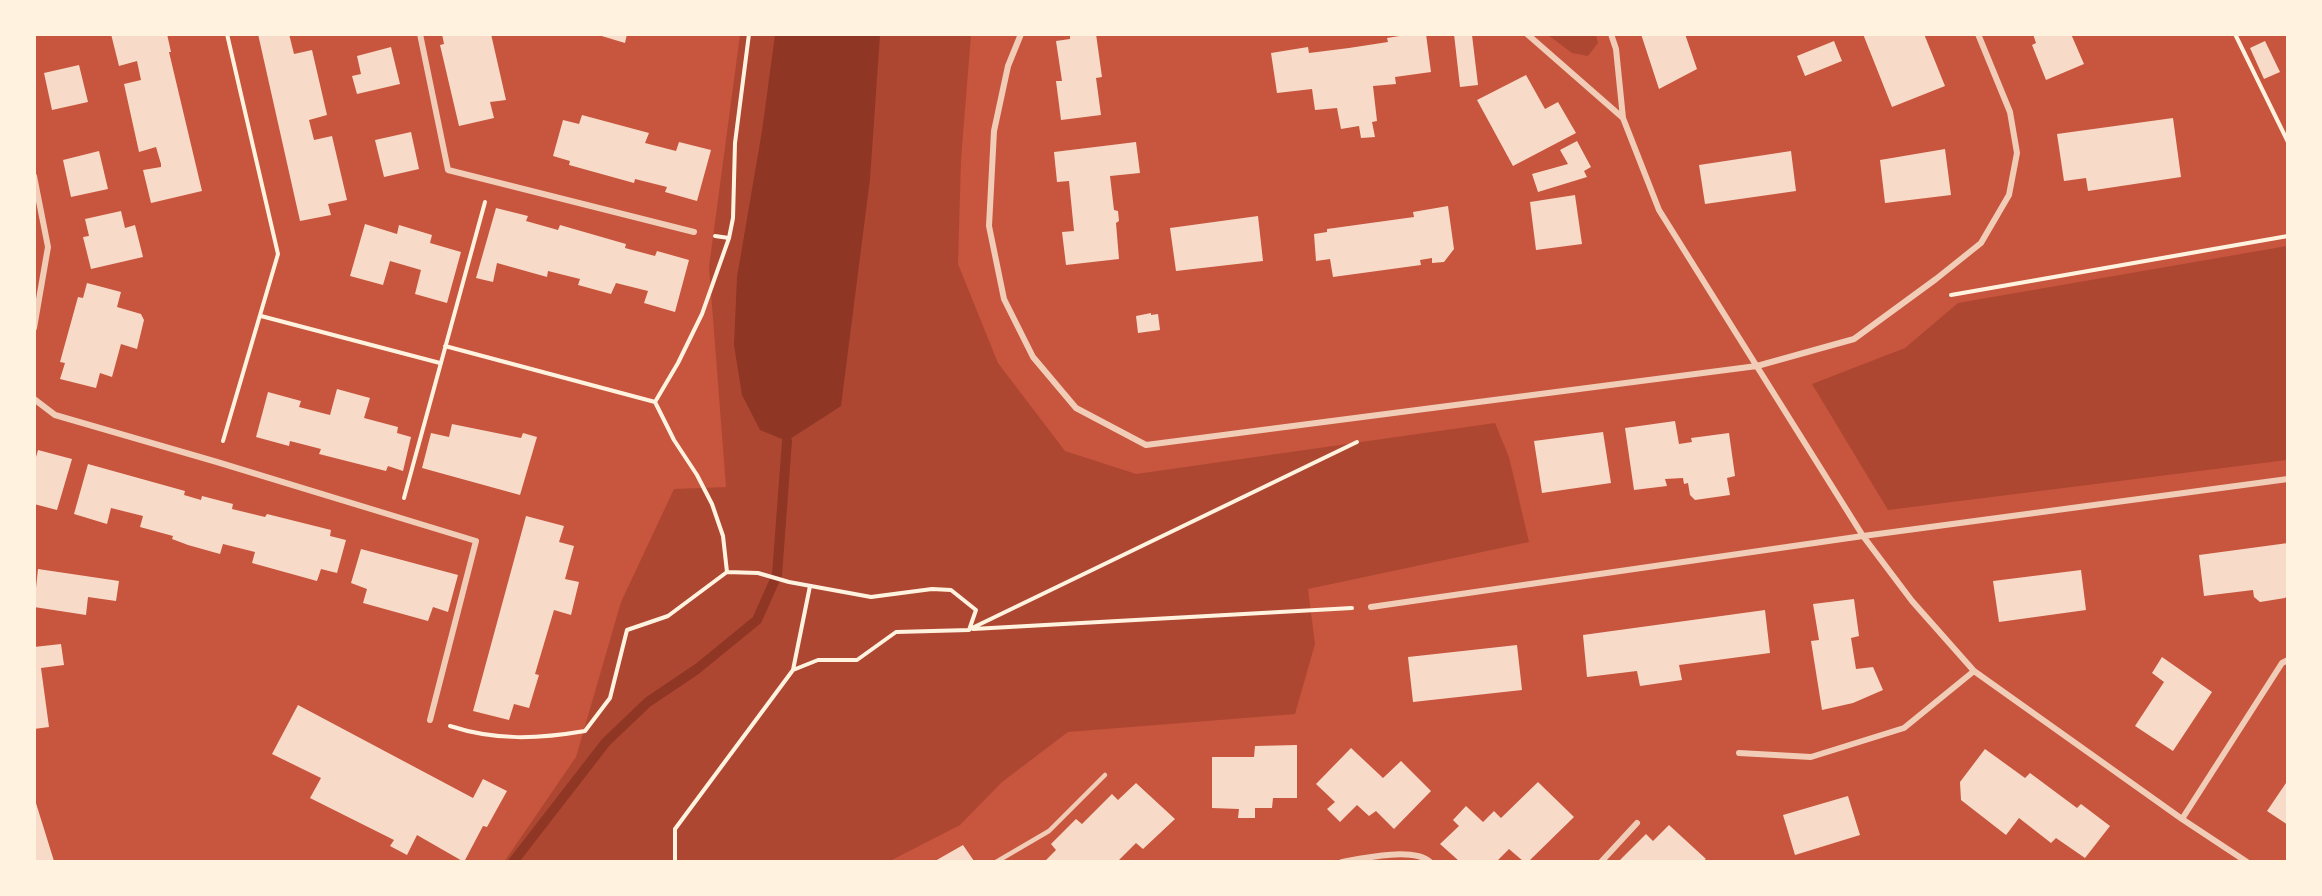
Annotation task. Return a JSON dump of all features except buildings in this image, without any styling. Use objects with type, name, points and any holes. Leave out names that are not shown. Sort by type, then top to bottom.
[{"type":"street","points":[[420,34],[448,170],[694,232]]},
{"type":"street","points":[[1021,34],[1008,66],[994,131],[989,226],[1004,299],[1033,357],[1076,408],[1146,445],[1757,366],[1854,339],[1981,243],[2008,195],[2017,153],[2010,112],[1978,34]]},
{"type":"street","points":[[1527,34],[1623,118]]},
{"type":"street","points":[[1611,34],[1616,49],[1623,118],[1659,210],[1863,536],[1912,601],[1974,671],[2182,819],[2247,861]]},
{"type":"street","points":[[34,176],[48,248],[34,328]]},
{"type":"street","points":[[34,399],[55,416],[217,462],[476,541],[430,720]]},
{"type":"street","points":[[1371,607],[1863,536],[2288,479]]},
{"type":"street","points":[[2182,819],[2282,663],[2288,660]]},
{"type":"street","points":[[1739,753],[1811,757],[1904,728],[1974,671]]},
{"type":"street","points":[[1601,861],[1637,823]]},
{"type":"street","points":[[1342,861],[1391,854],[1425,857],[1430,861]]},
{"type":"lane","points":[[996,861],[1049,831],[1105,775]]},
{"type":"path","points":[[217,462],[278,254],[227,34]]},
{"type":"path","points":[[655,402],[678,363],[702,314],[729,238],[734,218],[735,143],[749,34]]},
{"type":"path","points":[[2235,34],[2288,142]]},
{"type":"path","points":[[398,517],[491,181]]},
{"type":"path","points":[[1949,296],[2288,236]]},
{"type":"path","points":[[261,316],[440,363]]},
{"type":"path","points":[[445,346],[655,402],[674,440],[697,475],[712,504],[723,536],[727,572]]},
{"type":"path","points":[[969,630],[1360,440]]},
{"type":"path","points":[[430,720],[476,735],[516,738],[585,731],[610,698],[627,630],[668,616],[727,572],[758,573],[789,582],[872,597],[932,589],[951,590],[976,610],[969,630]]},
{"type":"path","points":[[675,861],[675,829],[793,670],[810,586]]},
{"type":"path","points":[[793,670],[818,660],[857,660],[896,632],[969,630],[1371,607]]},
{"type":"shaded area","points":[[740,35],[971,35],[961,160],[958,264],[998,363],[1065,451],[1136,474],[1495,423],[1509,457],[1529,542],[1308,589],[1315,644],[1295,714],[1068,732],[1002,782],[960,825],[890,861],[504,862],[576,757],[621,602],[674,489],[726,487],[709,267]]},
{"type":"shaded area","points":[[775,35],[880,35],[870,179],[841,406],[787,441],[760,430],[742,395],[734,345],[737,277],[762,131]]},
{"type":"shaded area","points":[[1548,35],[1596,35],[1598,43],[1588,56],[1572,53]]},
{"type":"shaded area","points":[[2287,246],[2287,460],[1888,510],[1812,384],[1905,348],[1958,303]]},
{"type":"waterway","points":[[513,862],[606,742],[648,702],[697,669],[757,620],[777,575],[787,441]]}]
